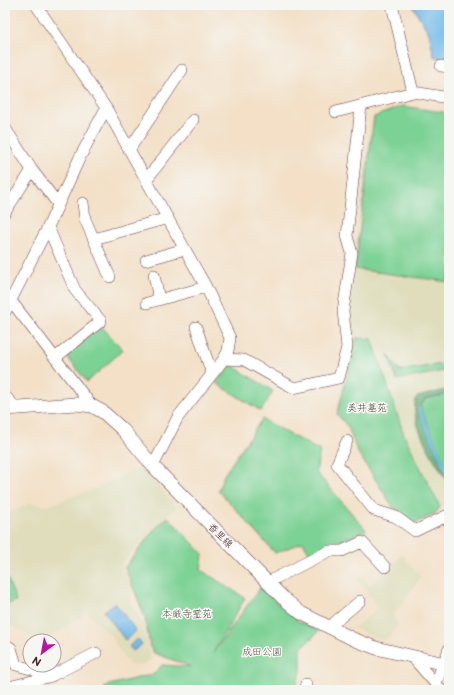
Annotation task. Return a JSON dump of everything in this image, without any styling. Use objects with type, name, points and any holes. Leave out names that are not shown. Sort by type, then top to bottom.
[{"type":"street","points":[[36,5],[106,108],[206,287],[230,338],[228,351],[224,359],[178,417],[153,466]]},
{"type":"street","points":[[392,5],[413,92]]},
{"type":"street","points":[[129,150],[182,70]]},
{"type":"street","points":[[336,112],[413,92],[449,98]]},
{"type":"street","points":[[224,359],[244,360],[294,388],[339,378],[347,348],[343,311],[352,253],[347,236],[361,106]]},
{"type":"street","points":[[5,312],[12,302],[80,157],[106,108]]},
{"type":"street","points":[[146,180],[193,120]]},
{"type":"street","points":[[5,128],[32,170],[58,204]]},
{"type":"street","points":[[5,212],[32,170]]},
{"type":"street","points":[[83,203],[85,219],[110,277]]},
{"type":"street","points":[[94,238],[168,218]]},
{"type":"street","points":[[48,227],[75,290],[101,321],[55,358]]},
{"type":"street","points":[[146,260],[185,249]]},
{"type":"street","points":[[154,275],[159,300]]},
{"type":"street","points":[[147,303],[206,287]]},
{"type":"street","points":[[12,302],[92,406]]},
{"type":"street","points":[[196,327],[212,374]]},
{"type":"street","points":[[5,396],[11,409]]},
{"type":"street","name":"香里線","points":[[11,409],[76,404],[92,406],[103,412],[123,430],[153,466],[268,582],[302,613],[353,640],[412,658],[446,665]]},
{"type":"street","points":[[342,445],[337,464],[363,488],[374,510],[396,517],[415,531],[446,516],[449,522]]},
{"type":"street","points":[[268,582],[329,551],[342,551],[362,542],[385,567]]},
{"type":"street","points":[[329,627],[360,601]]},
{"type":"street","points":[[5,644],[11,648],[16,665],[53,676]]},
{"type":"street","points":[[412,658],[439,686],[446,665],[449,649]]},
{"type":"street","points":[[5,688],[53,676],[96,653]]},
{"type":"shaded area","points":[[402,106],[449,113],[449,507],[440,507],[417,464],[404,435],[372,339],[357,338],[352,334],[350,315],[357,231],[371,122],[374,117]]},
{"type":"shaded area","points":[[141,467],[177,507],[140,542],[122,564],[132,588],[130,603],[143,624],[151,659],[143,665],[131,666],[121,654],[112,637],[87,613],[56,633],[25,633],[5,622],[5,514],[31,503],[47,506],[97,488]]},
{"type":"shaded area","points":[[402,555],[421,577],[393,616],[398,626],[384,641],[354,628],[378,607],[358,580],[362,576],[369,586]]},
{"type":"green space","points":[[402,106],[449,113],[449,282],[355,269],[374,117]]},
{"type":"green space","points":[[98,328],[104,329],[123,350],[87,382],[68,358],[67,354]]},
{"type":"green space","name":"美井墓苑","points":[[357,338],[372,339],[404,435],[440,507],[436,513],[413,524],[393,507],[357,451],[348,427],[337,414]]},
{"type":"green space","points":[[388,354],[399,371],[449,363],[449,370],[397,380]]},
{"type":"green space","points":[[231,365],[273,391],[261,411],[216,383]]},
{"type":"green space","points":[[449,389],[449,394],[425,399],[419,410],[449,483],[424,442],[416,417],[415,406],[417,397]]},
{"type":"green space","points":[[449,394],[449,475],[420,407],[425,399]]},
{"type":"green space","points":[[262,419],[320,451],[316,472],[366,530],[310,554],[303,542],[275,553],[218,490],[224,475]]},
{"type":"green space","points":[[168,517],[203,554],[201,570],[245,598],[213,653],[260,588],[298,621],[319,631],[301,648],[301,671],[295,690],[105,690],[105,686],[154,674],[162,665],[192,667],[154,653],[150,647],[145,617],[125,567],[155,529]]},
{"type":"green space","points":[[5,572],[16,601],[5,605]]},
{"type":"water","points":[[412,5],[449,5],[449,59],[434,57],[429,33]]},
{"type":"water","points":[[115,603],[136,631],[125,640],[104,611]]},
{"type":"water","points":[[138,639],[142,644],[133,651],[129,646]]},
{"type":"waterway","points":[[419,409],[449,477]]},
{"type":"park label","name":"本厳寺霊苑","points":[[187,613]]},
{"type":"park label","name":"成田公園","points":[[262,651]]}]
